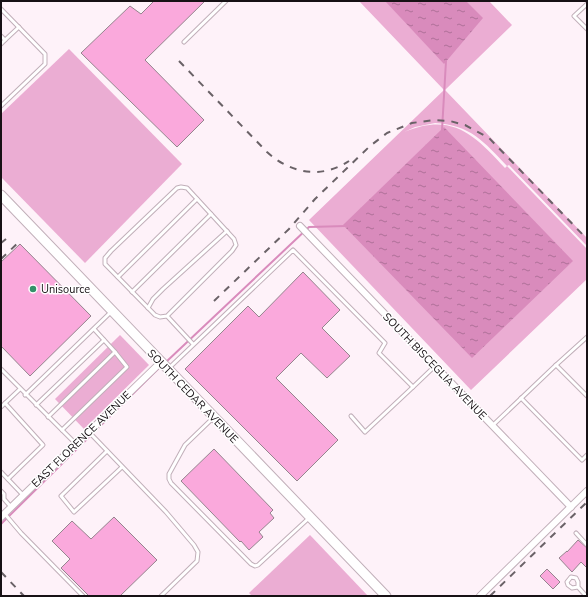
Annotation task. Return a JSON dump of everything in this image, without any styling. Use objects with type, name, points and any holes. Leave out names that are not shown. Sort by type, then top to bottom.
[{"type":"main road","name":"SOUTH CEDAR AVENUE","points":[[1,196],[386,596]]},
{"type":"street","name":"SOUTH BISCEGLIA AVENUE","points":[[300,226],[571,507]]},
{"type":"street","name":"EAST FLORENCE AVENUE","points":[[3,515],[161,362]]},
{"type":"street","points":[[480,596],[587,491]]},
{"type":"lane","points":[[184,42],[226,1]]},
{"type":"lane","points":[[587,4],[574,16],[587,30]]},
{"type":"lane","points":[[1,9],[45,54],[45,64],[1,106]]},
{"type":"lane","points":[[1,44],[19,27]]},
{"type":"lane","points":[[1,36],[5,40]]},
{"type":"lane","points":[[177,188],[187,188],[197,199],[234,239],[236,245],[232,251],[167,316],[160,317],[155,315],[105,264],[105,258],[177,188]]},
{"type":"lane","points":[[118,277],[197,199]]},
{"type":"lane","points":[[132,292],[211,214]]},
{"type":"lane","points":[[148,308],[153,299],[163,289],[227,231]]},
{"type":"lane","points":[[168,369],[293,250],[385,343],[379,353],[413,387]]},
{"type":"lane","points":[[25,395],[112,311]]},
{"type":"lane","points":[[167,316],[193,344]]},
{"type":"lane","points":[[62,430],[127,367],[94,329]]},
{"type":"lane","points":[[492,426],[556,364],[587,337]]},
{"type":"lane","points":[[36,405],[104,340]]},
{"type":"lane","points":[[48,417],[115,352]]},
{"type":"lane","points":[[556,364],[587,396]]},
{"type":"lane","points":[[351,416],[365,432],[435,366]]},
{"type":"lane","points":[[1,370],[76,444]]},
{"type":"lane","points":[[1,407],[20,389]]},
{"type":"lane","points":[[521,398],[582,460],[587,455]]},
{"type":"lane","points":[[5,403],[43,445],[8,480]]},
{"type":"lane","points":[[214,417],[184,445],[169,474],[171,483],[251,564],[255,566],[258,565],[310,517]]},
{"type":"lane","points":[[89,432],[171,518],[194,545],[198,552],[197,561],[161,596]]},
{"type":"lane","points":[[107,451],[61,496],[74,512],[122,467]]},
{"type":"lane","points":[[1,472],[23,495]]},
{"type":"lane","points":[[1,491],[4,494],[2,498],[11,507]]},
{"type":"lane","points":[[3,515],[83,596]]},
{"type":"lane","points":[[576,533],[587,545]]},
{"type":"lane","points":[[578,587],[586,596]]},
{"type":"shaded area","points":[[359,1],[489,1],[512,25],[445,90],[587,238],[587,246],[509,165],[507,166],[587,249],[587,279],[471,390],[309,220],[444,90]],"holes":[[[435,123],[458,127],[468,131],[484,142],[507,166],[505,168],[483,145],[472,136],[461,130],[436,124],[421,126],[404,132],[415,127]]]},
{"type":"shaded area","points":[[69,49],[182,164],[85,263],[1,177],[1,114]]},
{"type":"shaded area","points":[[120,335],[149,365],[84,429],[55,399]]},
{"type":"shaded area","points":[[310,535],[368,596],[252,596],[249,593]]},
{"type":"water","points":[[385,1],[466,1],[483,18],[444,64]]},
{"type":"water","points":[[444,127],[573,261],[472,358],[343,225]]},
{"type":"building","points":[[154,1],[205,1],[145,60],[204,120],[177,147],[81,53],[130,6],[141,14]]},
{"type":"building","name":"Unisource","points":[[20,244],[91,316],[30,376],[1,346],[1,262]]},
{"type":"building","points":[[303,272],[340,310],[322,328],[350,356],[327,378],[301,353],[276,378],[338,440],[297,481],[185,369],[248,306],[259,317]]},
{"type":"building","points":[[214,449],[273,510],[270,513],[274,518],[259,532],[263,537],[249,550],[181,481]]},
{"type":"building","points":[[114,517],[157,560],[120,596],[89,596],[61,568],[70,559],[52,541],[72,521],[91,539]]},
{"type":"building","points":[[578,540],[587,548],[587,568],[581,562],[572,572],[559,558]]},
{"type":"building","points":[[547,569],[560,582],[553,589],[540,576]]},
{"type":"waterway","points":[[442,130],[446,61]]},
{"type":"waterway","points":[[166,362],[309,227],[346,226]]},
{"type":"waterway","points":[[1,524],[161,366]]},
{"type":"railway","points":[[179,61],[267,152],[286,165],[307,172],[318,172],[339,167],[349,161]]},
{"type":"railway","points":[[214,301],[289,229],[315,199],[370,146],[387,133],[412,123],[434,120],[450,121],[465,125],[489,138],[587,239]]},
{"type":"railway","points":[[1,243],[6,239]]},
{"type":"railway","points":[[1,259],[21,240]]},
{"type":"railway","points":[[490,596],[587,502]]},
{"type":"railway","points":[[1,572],[24,596]]},
{"type":"place","name":"Unisource","points":[[33,289]]}]
